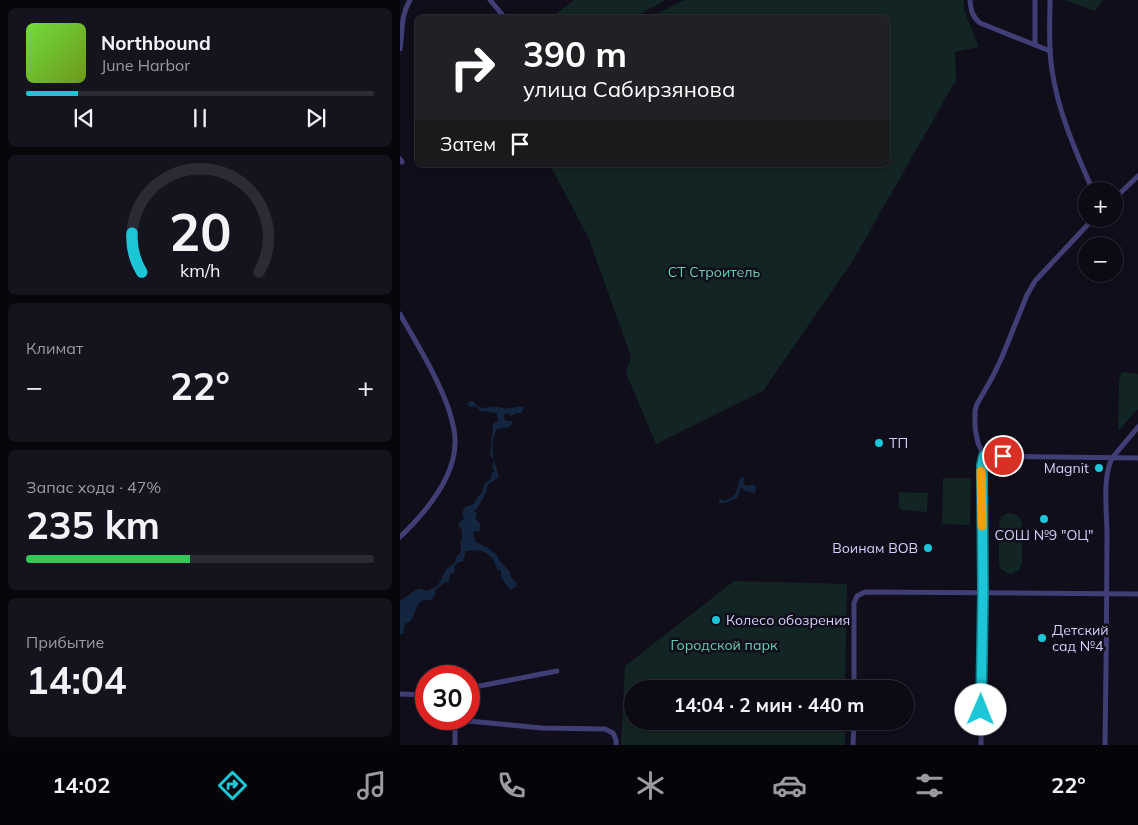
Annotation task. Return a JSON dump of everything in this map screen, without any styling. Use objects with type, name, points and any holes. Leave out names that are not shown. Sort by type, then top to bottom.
[{"type":"street","points":[[400,49],[401,18],[405,6],[410,0]]},
{"type":"street","points":[[490,0],[502,15]]},
{"type":"street","points":[[970,0],[971,12],[980,23],[1050,51]]},
{"type":"street","points":[[1035,0],[1035,45]]},
{"type":"street","points":[[1050,0],[1050,51],[1054,81],[1065,121],[1089,182]]},
{"type":"street","points":[[1123,190],[1138,176]]},
{"type":"street","points":[[981,745],[983,594],[981,477],[984,456],[978,443],[975,428],[975,411],[980,396],[1002,358],[1027,295],[1035,281],[1086,227]]},
{"type":"street","points":[[400,314],[440,385],[450,414],[455,443],[452,460],[445,480],[422,514],[400,537]]},
{"type":"street","points":[[1105,745],[1107,484],[1109,464],[1138,427]]},
{"type":"street","points":[[984,456],[1138,458]]},
{"type":"street","points":[[854,680],[854,603],[858,596],[865,592],[1138,594]]},
{"type":"street","points":[[480,686],[557,672]]},
{"type":"street","points":[[400,694],[415,695]]},
{"type":"street","points":[[480,721],[542,728],[604,729],[613,733],[616,745]]},
{"type":"street","points":[[455,730],[455,745]]},
{"type":"street","points":[[853,745],[854,730]]},
{"type":"green space","points":[[574,0],[665,0],[637,15],[555,15]]},
{"type":"green space","name":"СТ Строитель","points":[[685,0],[964,0],[964,10],[979,47],[955,52],[956,80],[852,262],[763,391],[656,444],[626,373],[631,357],[589,239],[551,167],[890,167],[890,15],[653,15]]},
{"type":"green space","points":[[1064,0],[1103,0],[1095,11]]},
{"type":"green space","points":[[1123,372],[1138,374],[1138,409],[1118,431],[1119,380]]},
{"type":"green space","points":[[943,478],[971,478],[970,525],[942,524]]},
{"type":"green space","points":[[899,492],[928,493],[927,512],[902,510],[899,507]]},
{"type":"green space","points":[[1007,513],[1017,515],[1022,522],[1022,563],[1019,570],[1011,574],[1001,569],[999,565],[999,524],[1001,517]]},
{"type":"green space","name":"Городской парк","points":[[734,581],[847,584],[845,680],[624,680],[625,666]]},
{"type":"green space","name":"Городской парк","points":[[624,686],[624,730],[845,730],[845,745],[621,745]]},
{"type":"water","points":[[473,401],[482,408],[507,409],[524,407],[521,413],[510,416],[506,413],[504,415],[505,420],[513,421],[512,424],[509,427],[497,429],[494,435],[492,447],[499,476],[487,487],[482,500],[474,511],[477,514],[475,519],[480,523],[480,531],[473,532],[476,542],[497,555],[517,583],[516,587],[510,590],[501,577],[501,571],[497,569],[489,555],[477,550],[466,551],[463,561],[454,566],[455,571],[450,575],[449,581],[435,591],[432,600],[423,600],[418,604],[411,621],[405,624],[403,634],[400,634],[400,600],[416,590],[422,589],[426,591],[435,587],[446,570],[455,562],[456,557],[461,551],[462,530],[459,527],[459,523],[464,519],[462,513],[465,507],[474,504],[482,493],[484,484],[490,480],[492,473],[495,471],[492,467],[494,460],[490,455],[493,424],[498,421],[497,413],[480,411],[476,406],[471,407],[468,403]]},
{"type":"water","points":[[744,477],[744,484],[749,486],[753,484],[756,487],[755,493],[747,492],[741,487],[737,498],[725,503],[719,503],[719,500],[724,501],[734,495],[740,478]]},
{"type":"slow traffic","points":[[981,471],[982,526]]},
{"type":"place","name":"ТП","points":[[879,443]]},
{"type":"place","name":"Magnit","points":[[1099,468]]},
{"type":"place","name":"СОШ №9 \"ОЦ\"","points":[[1044,519]]},
{"type":"place","name":"Воинам ВОВ","points":[[928,548]]},
{"type":"place","name":"Колесо обозрения","points":[[716,620]]},
{"type":"place","name":"Детский сад №4","points":[[1042,638]]},
{"type":"route","points":[[981,710],[983,594],[982,465],[984,456],[1003,456]]}]
